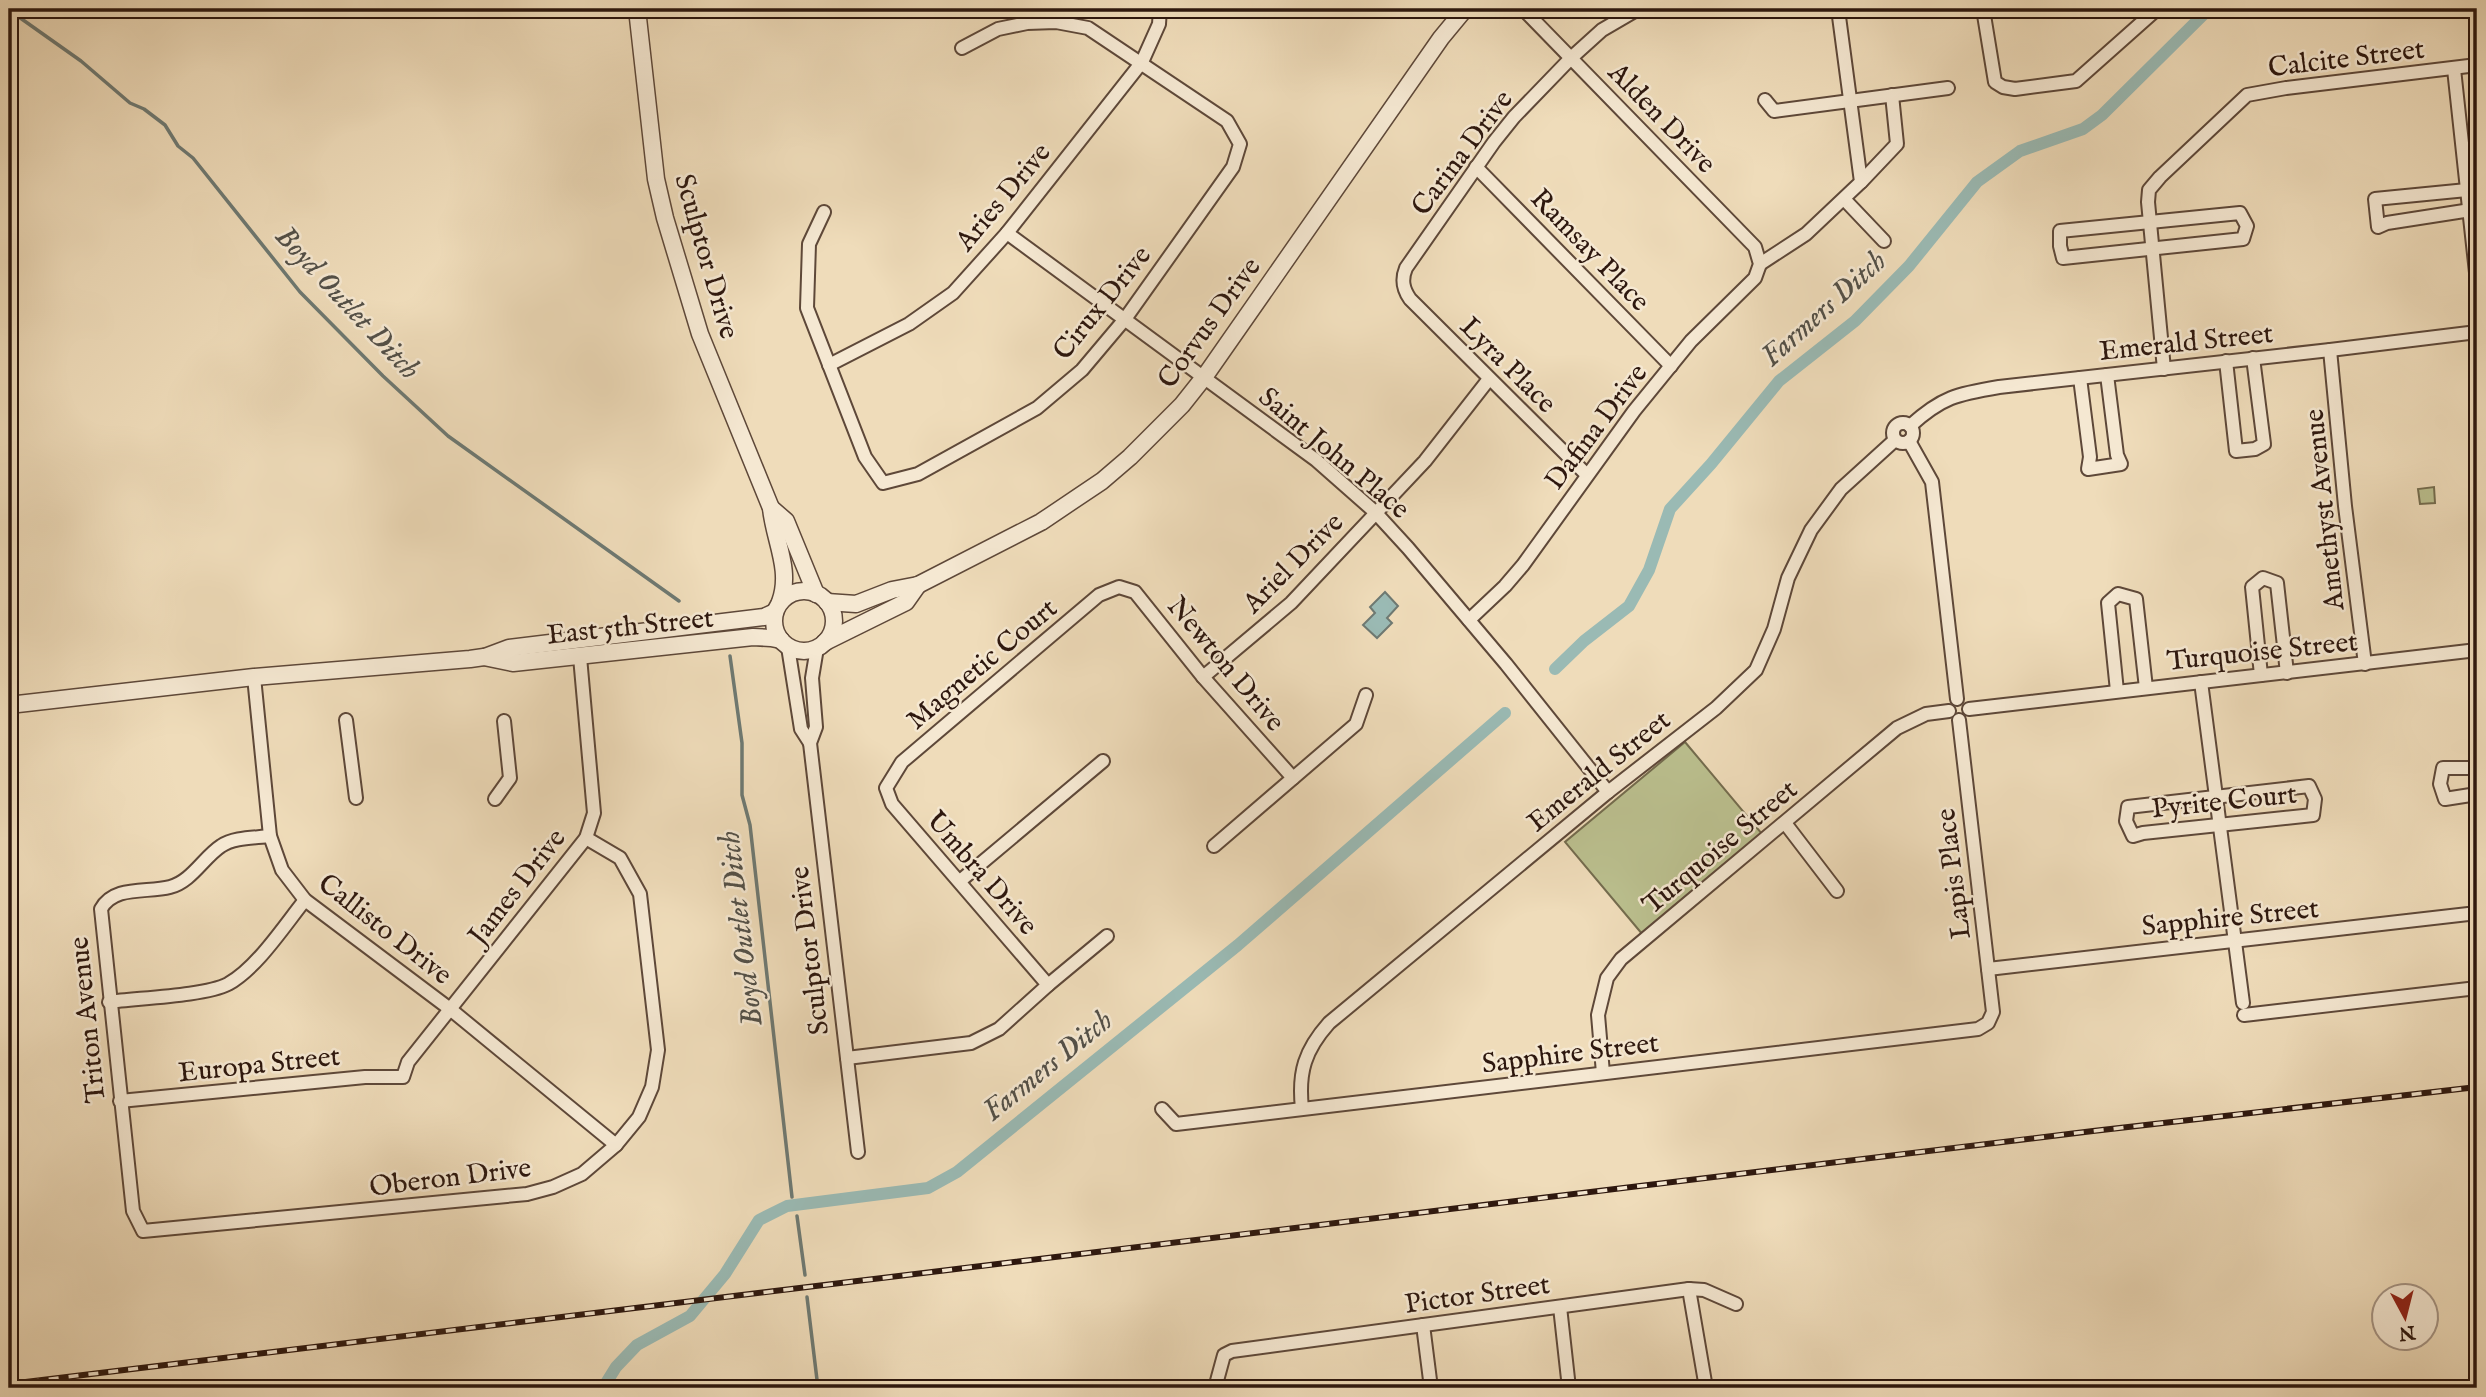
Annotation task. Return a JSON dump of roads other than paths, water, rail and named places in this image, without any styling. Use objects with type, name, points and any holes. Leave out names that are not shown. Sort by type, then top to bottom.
[{"type":"street","name":"Sculptor Drive","points":[[637,9],[656,179],[665,218],[701,334],[771,508],[773,529],[785,568],[784,591],[777,607]]},
{"type":"street","name":"Aries Drive","points":[[829,365],[909,324],[953,293],[1007,233],[1142,62],[1159,24],[1160,9]]},
{"type":"street","name":"Corvus Drive","points":[[821,598],[856,604],[892,590],[918,586],[1041,522],[1102,481],[1157,432],[1205,376],[1434,49],[1465,9]]},
{"type":"street","name":"Alden Drive","points":[[1522,9],[1755,247],[1760,264]]},
{"type":"street","name":"Carina Drive","points":[[1403,284],[1406,268],[1514,117],[1602,30],[1637,9]]},
{"type":"street","points":[[1838,9],[1861,182]]},
{"type":"street","points":[[1983,9],[1995,82],[2015,89],[2077,81],[2157,9]]},
{"type":"street","points":[[962,48],[998,29],[1027,23],[1056,22],[1088,28],[1142,62]]},
{"type":"street","name":"Cirux Drive","points":[[829,365],[865,457],[883,483],[918,474],[1037,408],[1082,370],[1125,319],[1233,167],[1240,144],[1227,121],[1142,62]]},
{"type":"street","name":"Calcite Street","points":[[2164,369],[2149,222],[2149,190],[2160,177],[2247,95],[2477,65]]},
{"type":"street","points":[[2454,69],[2472,190],[2477,282]]},
{"type":"street","points":[[1765,100],[1774,111],[1948,88]]},
{"type":"street","points":[[1760,264],[1806,234],[1861,182],[1896,144],[1892,95]]},
{"type":"street","name":"Ramsay Place","points":[[1476,167],[1671,366]]},
{"type":"street","points":[[2472,190],[2375,199],[2378,227],[2388,223],[2473,210]]},
{"type":"street","points":[[1844,199],[1884,241]]},
{"type":"street","points":[[824,212],[809,244],[807,308],[829,365]]},
{"type":"street","points":[[2240,213],[2247,226],[2242,239],[2152,248],[2063,258],[2060,231],[2240,213]]},
{"type":"street","name":"Saint John Place","points":[[1007,233],[1316,460],[1375,512],[1469,620],[1608,792]]},
{"type":"street","name":"Dafina Drive","points":[[1469,620],[1523,565],[1587,475],[1671,366],[1709,322],[1753,281],[1760,264]]},
{"type":"street","name":"Lyra Place","points":[[1403,284],[1410,299],[1587,475]]},
{"type":"street","name":"Emerald Street","points":[[1910,426],[1937,404],[1962,393],[2009,385],[2477,332]]},
{"type":"street","name":"Amethyst Avenue","points":[[2330,350],[2345,506],[2365,664]]},
{"type":"street","points":[[2226,361],[2236,450],[2255,449],[2264,444],[2253,358]]},
{"type":"street","points":[[2080,378],[2090,457],[2088,469],[2121,464],[2117,455],[2107,375]]},
{"type":"street","name":"Ariel Drive","points":[[1203,677],[1291,603],[1425,461],[1489,379]]},
{"type":"street","points":[[1903,423],[1910,426],[1913,435],[1909,441],[1901,443],[1895,440],[1892,431],[1896,425],[1903,423]]},
{"type":"street","name":"Emerald Street","points":[[1302,1108],[1299,1085],[1305,1059],[1315,1039],[1329,1023],[1608,792],[1716,708],[1756,670],[1774,629],[1788,578],[1811,530],[1841,489],[1895,440]]},
{"type":"street","points":[[1909,441],[1931,482],[1957,699]]},
{"type":"street","name":"Sculptor Drive","points":[[771,508],[786,521],[821,598]]},
{"type":"street","points":[[2262,675],[2252,587],[2263,578],[2277,583],[2287,673]]},
{"type":"street","name":"Corvus Drive","points":[[821,645],[906,602],[918,586]]},
{"type":"street","name":"Newton Drive","points":[[1119,587],[1135,592],[1203,677],[1293,778]]},
{"type":"street","name":"Magnetic Court","points":[[886,788],[902,762],[1098,595],[1119,587]]},
{"type":"street","points":[[796,592],[821,598],[833,618],[830,635],[821,645],[798,650],[785,644],[775,632],[777,607],[796,592]]},
{"type":"street","points":[[2117,691],[2108,603],[2118,594],[2136,599],[2146,688]]},
{"type":"street","name":"East 5th Street","points":[[9,705],[254,677],[484,657],[509,648],[764,617],[777,607]]},
{"type":"street","name":"East 5th Street","points":[[484,657],[513,663],[754,637],[771,638],[785,644]]},
{"type":"street","name":"Sculptor Drive","points":[[785,644],[801,729],[810,743],[858,1152]]},
{"type":"street","name":"Sculptor Drive","points":[[810,743],[816,727],[812,678],[821,645]]},
{"type":"street","name":"Turquoise Street","points":[[1969,709],[2477,650]]},
{"type":"street","name":"James Drive","points":[[403,1077],[408,1062],[586,838],[594,813],[580,657]]},
{"type":"street","name":"Callisto Drive","points":[[254,677],[270,836],[282,870],[305,900],[450,1009],[616,1145]]},
{"type":"street","points":[[2201,682],[2243,1009],[2477,989]]},
{"type":"street","points":[[1214,846],[1356,724],[1366,695]]},
{"type":"street","points":[[1957,699],[1964,701],[1969,709],[1966,717],[1954,715],[1951,702],[1957,699]]},
{"type":"street","name":"Turquoise Street","points":[[1603,1073],[1598,1015],[1607,978],[1621,959],[1897,728],[1926,714],[1954,715]]},
{"type":"street","name":"Lapis Place","points":[[1954,715],[1993,1012],[1988,1023]]},
{"type":"street","points":[[346,720],[356,798]]},
{"type":"street","points":[[495,799],[509,778],[504,721]]},
{"type":"street","points":[[960,881],[1103,761]]},
{"type":"street","points":[[2477,768],[2443,768],[2440,784],[2445,799],[2477,794]]},
{"type":"street","name":"Pyrite Court","points":[[2309,786],[2315,799],[2314,814],[2133,836],[2126,821],[2128,807],[2216,796],[2309,786]]},
{"type":"street","name":"Umbra Drive","points":[[886,788],[892,804],[1048,985]]},
{"type":"street","points":[[1785,823],[1837,891]]},
{"type":"street","name":"Triton Avenue","points":[[143,1231],[133,1211],[100,909],[109,897],[117,893],[173,887],[227,843],[270,836]]},
{"type":"street","name":"Oberon Drive","points":[[143,1231],[527,1194],[553,1187],[582,1174],[616,1145],[639,1117],[652,1087],[658,1050],[640,894],[620,858],[586,838]]},
{"type":"street","points":[[109,1002],[207,990],[229,983],[262,953],[305,900]]},
{"type":"street","name":"Sapphire Street","points":[[1988,969],[2477,913]]},
{"type":"street","points":[[847,1058],[971,1044],[999,1030],[1107,936]]},
{"type":"street","name":"Sapphire Street","points":[[1162,1109],[1176,1124],[1978,1029],[1988,1023]]},
{"type":"street","name":"Europa Street","points":[[120,1101],[365,1077],[403,1077]]},
{"type":"street","points":[[1689,1289],[1706,1388]]},
{"type":"street","name":"Pictor Street","points":[[1215,1388],[1224,1355],[1231,1351],[1689,1289],[1704,1290],[1736,1304]]},
{"type":"street","points":[[1560,1307],[1569,1388]]},
{"type":"street","points":[[1423,1325],[1431,1388]]},
{"type":"water","points":[[1385,592],[1398,606],[1387,618],[1392,623],[1377,638],[1363,625],[1375,613],[1370,607]]},
{"type":"waterway","name":"Farmers Ditch","points":[[1555,669],[1584,641],[1629,606],[1649,570],[1670,509],[1779,381],[1855,321],[1909,266],[1977,182],[2020,151],[2083,129],[2102,115],[2209,9]]},
{"type":"waterway","name":"Boyd Outlet Ditch","points":[[9,10],[81,61],[130,103],[144,109],[165,125],[178,146],[193,158],[300,292],[383,376],[448,436],[679,601]]},
{"type":"waterway","name":"Boyd Outlet Ditch","points":[[730,656],[742,743],[742,795],[750,825],[792,1197]]},
{"type":"waterway","name":"Farmers Ditch","points":[[603,1388],[616,1367],[637,1345],[690,1316],[725,1274],[759,1220],[787,1206],[928,1188],[957,1172],[1238,945],[1505,713]]},
{"type":"waterway","name":"Boyd Outlet Ditch","points":[[797,1216],[805,1275]]},
{"type":"waterway","name":"Boyd Outlet Ditch","points":[[807,1297],[818,1388]]},
{"type":"railway","points":[[9,1384],[2093,1131],[2477,1087]]}]
